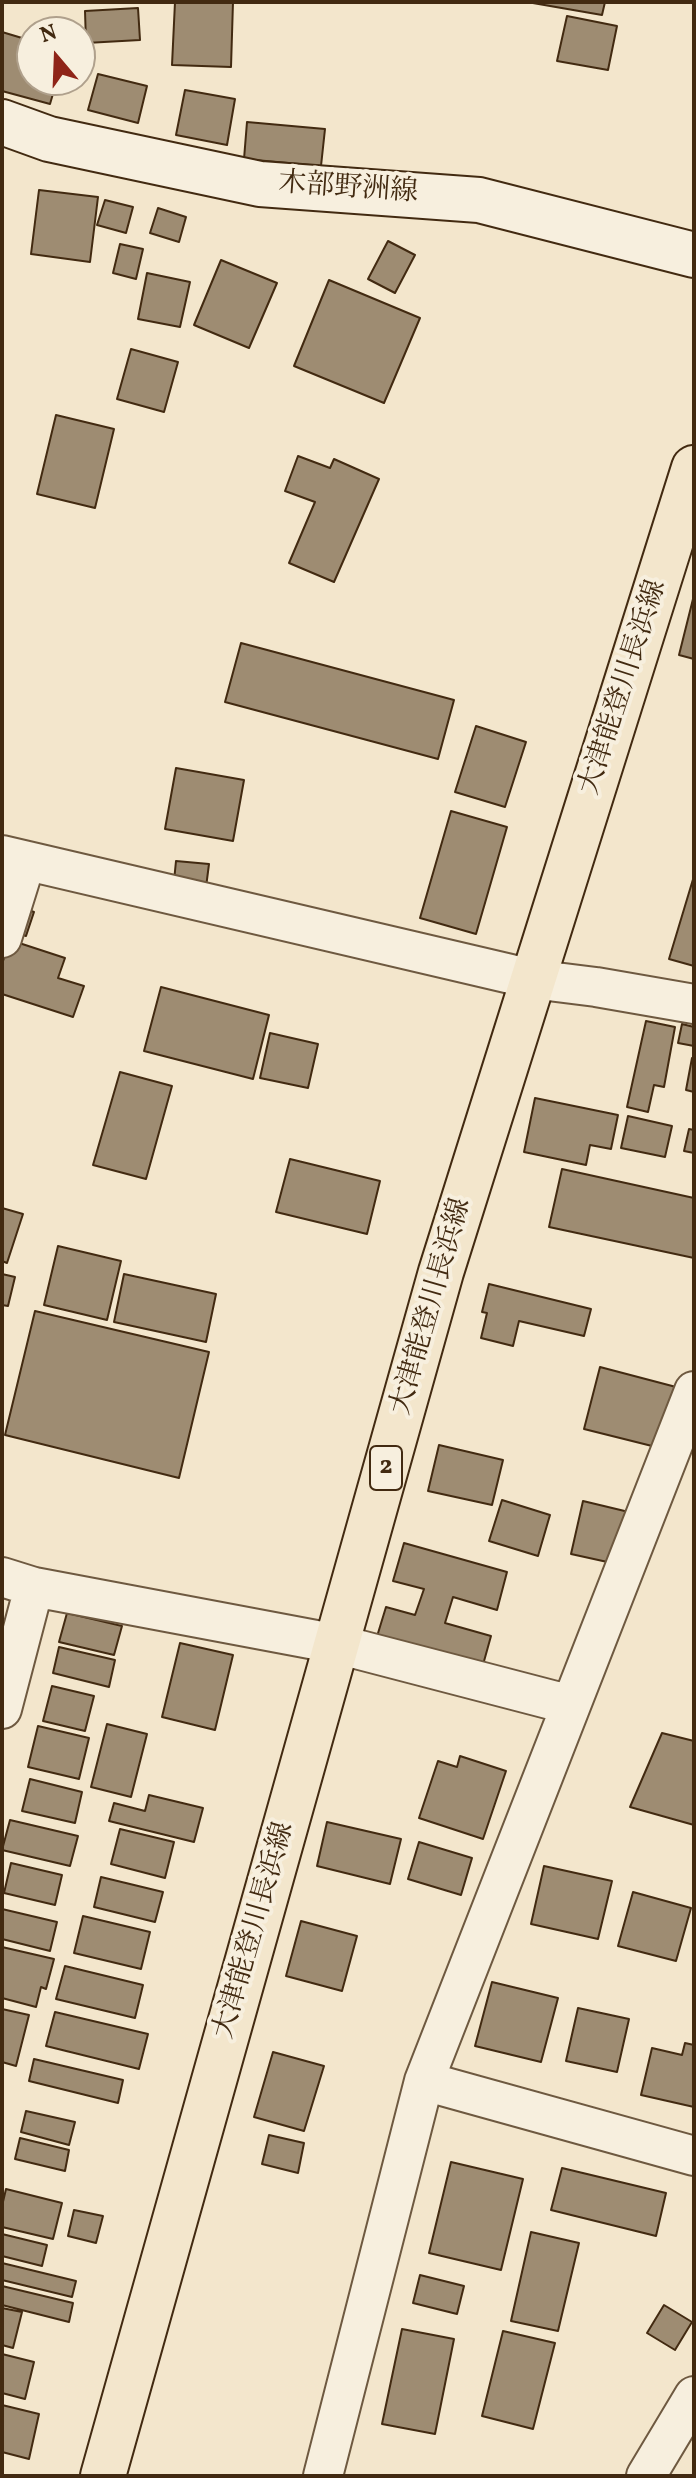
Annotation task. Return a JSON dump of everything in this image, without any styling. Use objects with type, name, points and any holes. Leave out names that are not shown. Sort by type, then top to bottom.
[{"type":"main road","name":"木部野洲線","points":[[2,122],[49,139],[260,184],[479,200],[694,255]]},
{"type":"main road","name":"大津能登川長浜線","points":[[103,2476],[441,1272],[694,468]]},
{"type":"street","points":[[2,938],[14,858],[532,979],[694,1004]]},
{"type":"street","points":[[323,2476],[424,2081],[694,1391]]},
{"type":"street","points":[[2,1709],[18,1582],[337,1644],[571,1705]]},
{"type":"street","points":[[424,2081],[694,2156]]},
{"type":"street","points":[[646,2476],[694,2396]]},
{"type":"building","points":[[175,2],[233,2],[231,67],[172,65]]},
{"type":"building","points":[[527,2],[605,2],[602,15]]},
{"type":"building","points":[[138,8],[140,40],[96,42],[96,16],[85,16],[85,11]]},
{"type":"building","points":[[567,16],[617,26],[608,70],[557,61]]},
{"type":"building","points":[[2,32],[16,36],[16,95],[2,91]]},
{"type":"building","points":[[98,74],[147,86],[138,123],[88,110],[92,96],[96,96]]},
{"type":"building","points":[[185,90],[235,99],[227,145],[176,135]]},
{"type":"building","points":[[20,96],[52,96],[50,104]]},
{"type":"building","points":[[247,122],[325,129],[321,166],[244,159]]},
{"type":"building","points":[[39,190],[98,197],[90,262],[31,254]]},
{"type":"building","points":[[105,200],[133,207],[126,233],[97,225]]},
{"type":"building","points":[[158,208],[186,217],[179,242],[150,233]]},
{"type":"building","points":[[388,241],[415,255],[395,293],[368,279]]},
{"type":"building","points":[[120,244],[143,249],[136,279],[113,273]]},
{"type":"building","points":[[221,260],[277,283],[249,348],[194,325]]},
{"type":"building","points":[[147,273],[190,282],[180,327],[138,319]]},
{"type":"building","points":[[329,280],[420,318],[384,403],[294,366]]},
{"type":"building","points":[[131,349],[178,362],[164,412],[117,399]]},
{"type":"building","points":[[56,415],[114,429],[95,508],[37,494]]},
{"type":"building","points":[[298,456],[330,468],[334,459],[379,479],[334,582],[289,563],[315,502],[285,491]]},
{"type":"building","points":[[694,595],[694,659],[679,655]]},
{"type":"building","points":[[241,643],[454,700],[438,759],[225,702]]},
{"type":"building","points":[[476,726],[526,742],[505,807],[455,792]]},
{"type":"building","points":[[176,768],[244,780],[233,841],[165,829]]},
{"type":"building","points":[[451,811],[507,827],[476,934],[420,918]]},
{"type":"building","points":[[176,861],[209,864],[205,895],[173,891]]},
{"type":"building","points":[[694,876],[694,966],[669,959]]},
{"type":"building","points":[[20,907],[34,912],[26,936],[11,931]]},
{"type":"building","points":[[10,940],[65,958],[58,978],[84,986],[73,1017],[2,994],[2,964]]},
{"type":"building","points":[[161,987],[269,1015],[253,1079],[144,1051]]},
{"type":"building","points":[[646,1021],[675,1027],[664,1087],[654,1085],[648,1112],[627,1107]]},
{"type":"building","points":[[682,1024],[694,1027],[694,1046],[678,1043]]},
{"type":"building","points":[[270,1033],[318,1044],[308,1088],[260,1078]]},
{"type":"building","points":[[694,1059],[694,1092],[686,1090]]},
{"type":"building","points":[[120,1072],[172,1086],[146,1179],[93,1165]]},
{"type":"building","points":[[535,1098],[618,1115],[611,1149],[590,1145],[586,1165],[524,1152]]},
{"type":"building","points":[[628,1116],[672,1126],[665,1157],[621,1148]]},
{"type":"building","points":[[689,1129],[694,1130],[694,1153],[684,1151]]},
{"type":"building","points":[[290,1159],[380,1181],[367,1234],[276,1212]]},
{"type":"building","points":[[562,1169],[694,1198],[694,1258],[549,1227]]},
{"type":"building","points":[[2,1208],[23,1214],[7,1263],[2,1261]]},
{"type":"building","points":[[58,1246],[121,1261],[107,1320],[44,1305]]},
{"type":"building","points":[[2,1274],[15,1277],[8,1306],[2,1305]]},
{"type":"building","points":[[124,1274],[216,1294],[206,1342],[114,1322]]},
{"type":"building","points":[[489,1284],[591,1309],[584,1336],[519,1321],[513,1346],[481,1338],[487,1313],[482,1312]]},
{"type":"building","points":[[35,1311],[209,1352],[179,1478],[5,1435]]},
{"type":"building","points":[[600,1367],[676,1387],[660,1448],[584,1429]]},
{"type":"building","points":[[439,1445],[503,1460],[492,1505],[428,1491]]},
{"type":"building","points":[[502,1500],[550,1515],[538,1556],[489,1541]]},
{"type":"building","points":[[583,1501],[633,1513],[621,1565],[571,1554]]},
{"type":"building","points":[[404,1543],[507,1572],[497,1610],[453,1597],[445,1623],[491,1636],[481,1672],[375,1643],[386,1607],[415,1615],[424,1589],[393,1581]]},
{"type":"building","points":[[67,1613],[122,1626],[114,1655],[59,1642]]},
{"type":"building","points":[[180,1643],[233,1655],[215,1730],[162,1717]]},
{"type":"building","points":[[59,1647],[115,1660],[109,1687],[53,1673]]},
{"type":"building","points":[[52,1686],[94,1696],[85,1731],[43,1721]]},
{"type":"building","points":[[107,1724],[147,1734],[131,1797],[91,1787]]},
{"type":"building","points":[[38,1726],[89,1738],[79,1779],[28,1767]]},
{"type":"building","points":[[662,1733],[694,1741],[694,1825],[630,1807]]},
{"type":"building","points":[[460,1756],[506,1771],[483,1839],[419,1818],[438,1761],[457,1767]]},
{"type":"building","points":[[30,1779],[82,1792],[75,1823],[22,1811]]},
{"type":"building","points":[[149,1795],[203,1808],[194,1842],[109,1821],[114,1803],[145,1811]]},
{"type":"building","points":[[10,1820],[78,1836],[70,1866],[2,1850]]},
{"type":"building","points":[[327,1822],[401,1839],[390,1884],[317,1866]]},
{"type":"building","points":[[120,1829],[174,1842],[165,1878],[111,1864]]},
{"type":"building","points":[[419,1842],[472,1858],[461,1895],[408,1879]]},
{"type":"building","points":[[11,1863],[62,1875],[55,1905],[4,1893]]},
{"type":"building","points":[[544,1866],[612,1881],[598,1939],[531,1924]]},
{"type":"building","points":[[101,1877],[163,1892],[155,1922],[94,1907]]},
{"type":"building","points":[[633,1892],[691,1908],[676,1961],[618,1946]]},
{"type":"building","points":[[2,1909],[57,1922],[50,1951],[2,1939]]},
{"type":"building","points":[[83,1916],[150,1932],[141,1969],[74,1953]]},
{"type":"building","points":[[301,1921],[357,1936],[342,1991],[286,1976]]},
{"type":"building","points":[[2,1947],[54,1959],[46,1989],[41,1987],[36,2007],[2,1998]]},
{"type":"building","points":[[65,1966],[143,1985],[135,2018],[56,1999]]},
{"type":"building","points":[[492,1982],[558,1998],[541,2062],[475,2046]]},
{"type":"building","points":[[578,2008],[629,2019],[617,2072],[566,2061]]},
{"type":"building","points":[[2,2009],[29,2015],[16,2066],[2,2062]]},
{"type":"building","points":[[55,2012],[148,2034],[139,2069],[46,2046]]},
{"type":"building","points":[[685,2043],[694,2045],[694,2107],[641,2095],[652,2048],[682,2055]]},
{"type":"building","points":[[273,2052],[324,2066],[304,2131],[254,2117]]},
{"type":"building","points":[[34,2059],[123,2080],[118,2103],[29,2081]]},
{"type":"building","points":[[26,2111],[75,2122],[69,2145],[21,2132]]},
{"type":"building","points":[[269,2135],[304,2143],[298,2173],[262,2164]]},
{"type":"building","points":[[20,2138],[69,2150],[65,2171],[15,2159]]},
{"type":"building","points":[[451,2162],[523,2179],[501,2270],[429,2253]]},
{"type":"building","points":[[562,2168],[666,2193],[656,2236],[551,2210]]},
{"type":"building","points":[[6,2189],[62,2203],[53,2239],[2,2227]]},
{"type":"building","points":[[74,2210],[103,2216],[96,2243],[68,2236]]},
{"type":"building","points":[[531,2232],[579,2243],[558,2331],[511,2321]]},
{"type":"building","points":[[2,2234],[47,2245],[42,2266],[2,2256]]},
{"type":"building","points":[[2,2263],[76,2281],[72,2297],[2,2280]]},
{"type":"building","points":[[420,2275],[464,2286],[457,2314],[413,2303]]},
{"type":"building","points":[[2,2286],[73,2303],[69,2322],[2,2305]]},
{"type":"building","points":[[664,2305],[692,2322],[675,2350],[647,2333]]},
{"type":"building","points":[[2,2308],[22,2312],[13,2348],[2,2345]]},
{"type":"building","points":[[402,2329],[454,2339],[435,2434],[382,2424]]},
{"type":"building","points":[[503,2331],[555,2343],[533,2429],[482,2416]]},
{"type":"building","points":[[2,2354],[34,2362],[25,2399],[2,2393]]},
{"type":"building","points":[[2,2405],[39,2414],[29,2459],[2,2452]]}]
